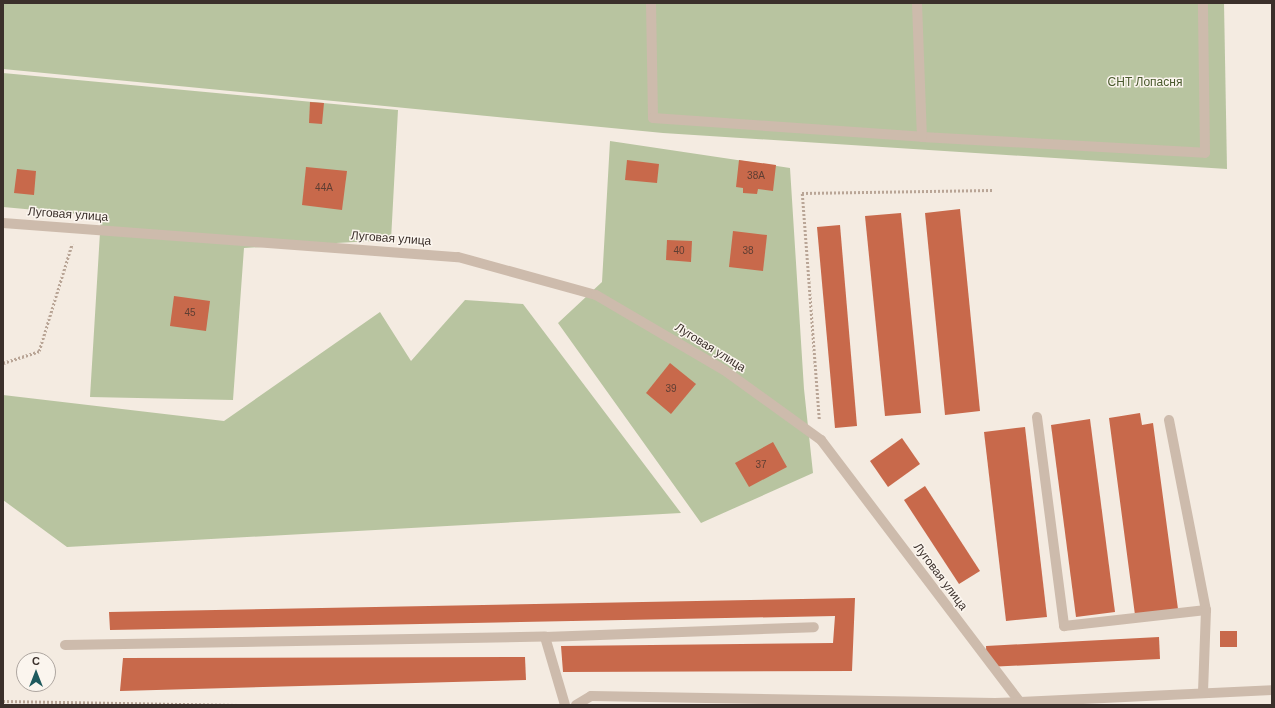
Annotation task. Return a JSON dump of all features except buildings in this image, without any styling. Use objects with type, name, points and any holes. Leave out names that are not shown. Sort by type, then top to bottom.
[{"type":"street","points":[[651,3],[653,118],[922,137],[1205,153],[1203,3]]},
{"type":"street","points":[[917,3],[922,137]]},
{"type":"street","name":"Луговая улица","points":[[3,223],[458,257],[596,295],[724,370],[821,440],[1020,702]]},
{"type":"street","points":[[1037,417],[1064,626],[1206,610]]},
{"type":"street","points":[[1169,420],[1206,610],[1203,693]]},
{"type":"street","points":[[65,645],[545,638],[814,627]]},
{"type":"street","points":[[545,638],[565,705]]},
{"type":"street","points":[[576,705],[591,696],[995,704],[1020,702],[1155,700],[1203,693],[1272,690]]},
{"type":"path","points":[[821,440],[802,193],[993,190]]},
{"type":"path","points":[[3,363],[39,351],[76,228]]},
{"type":"path","points":[[3,701],[239,705]]},
{"type":"green space","name":"СНТ Лопасня","points":[[3,3],[1224,3],[1227,169],[663,133],[3,69]]},
{"type":"green space","points":[[3,73],[398,110],[391,240],[244,248],[233,400],[90,397],[101,216],[3,207]]},
{"type":"green space","points":[[610,141],[790,168],[804,389],[813,473],[701,523],[558,323],[602,282]]},
{"type":"green space","points":[[465,300],[523,304],[681,513],[67,547],[3,500],[3,395],[224,421],[380,312],[411,361]]}]
